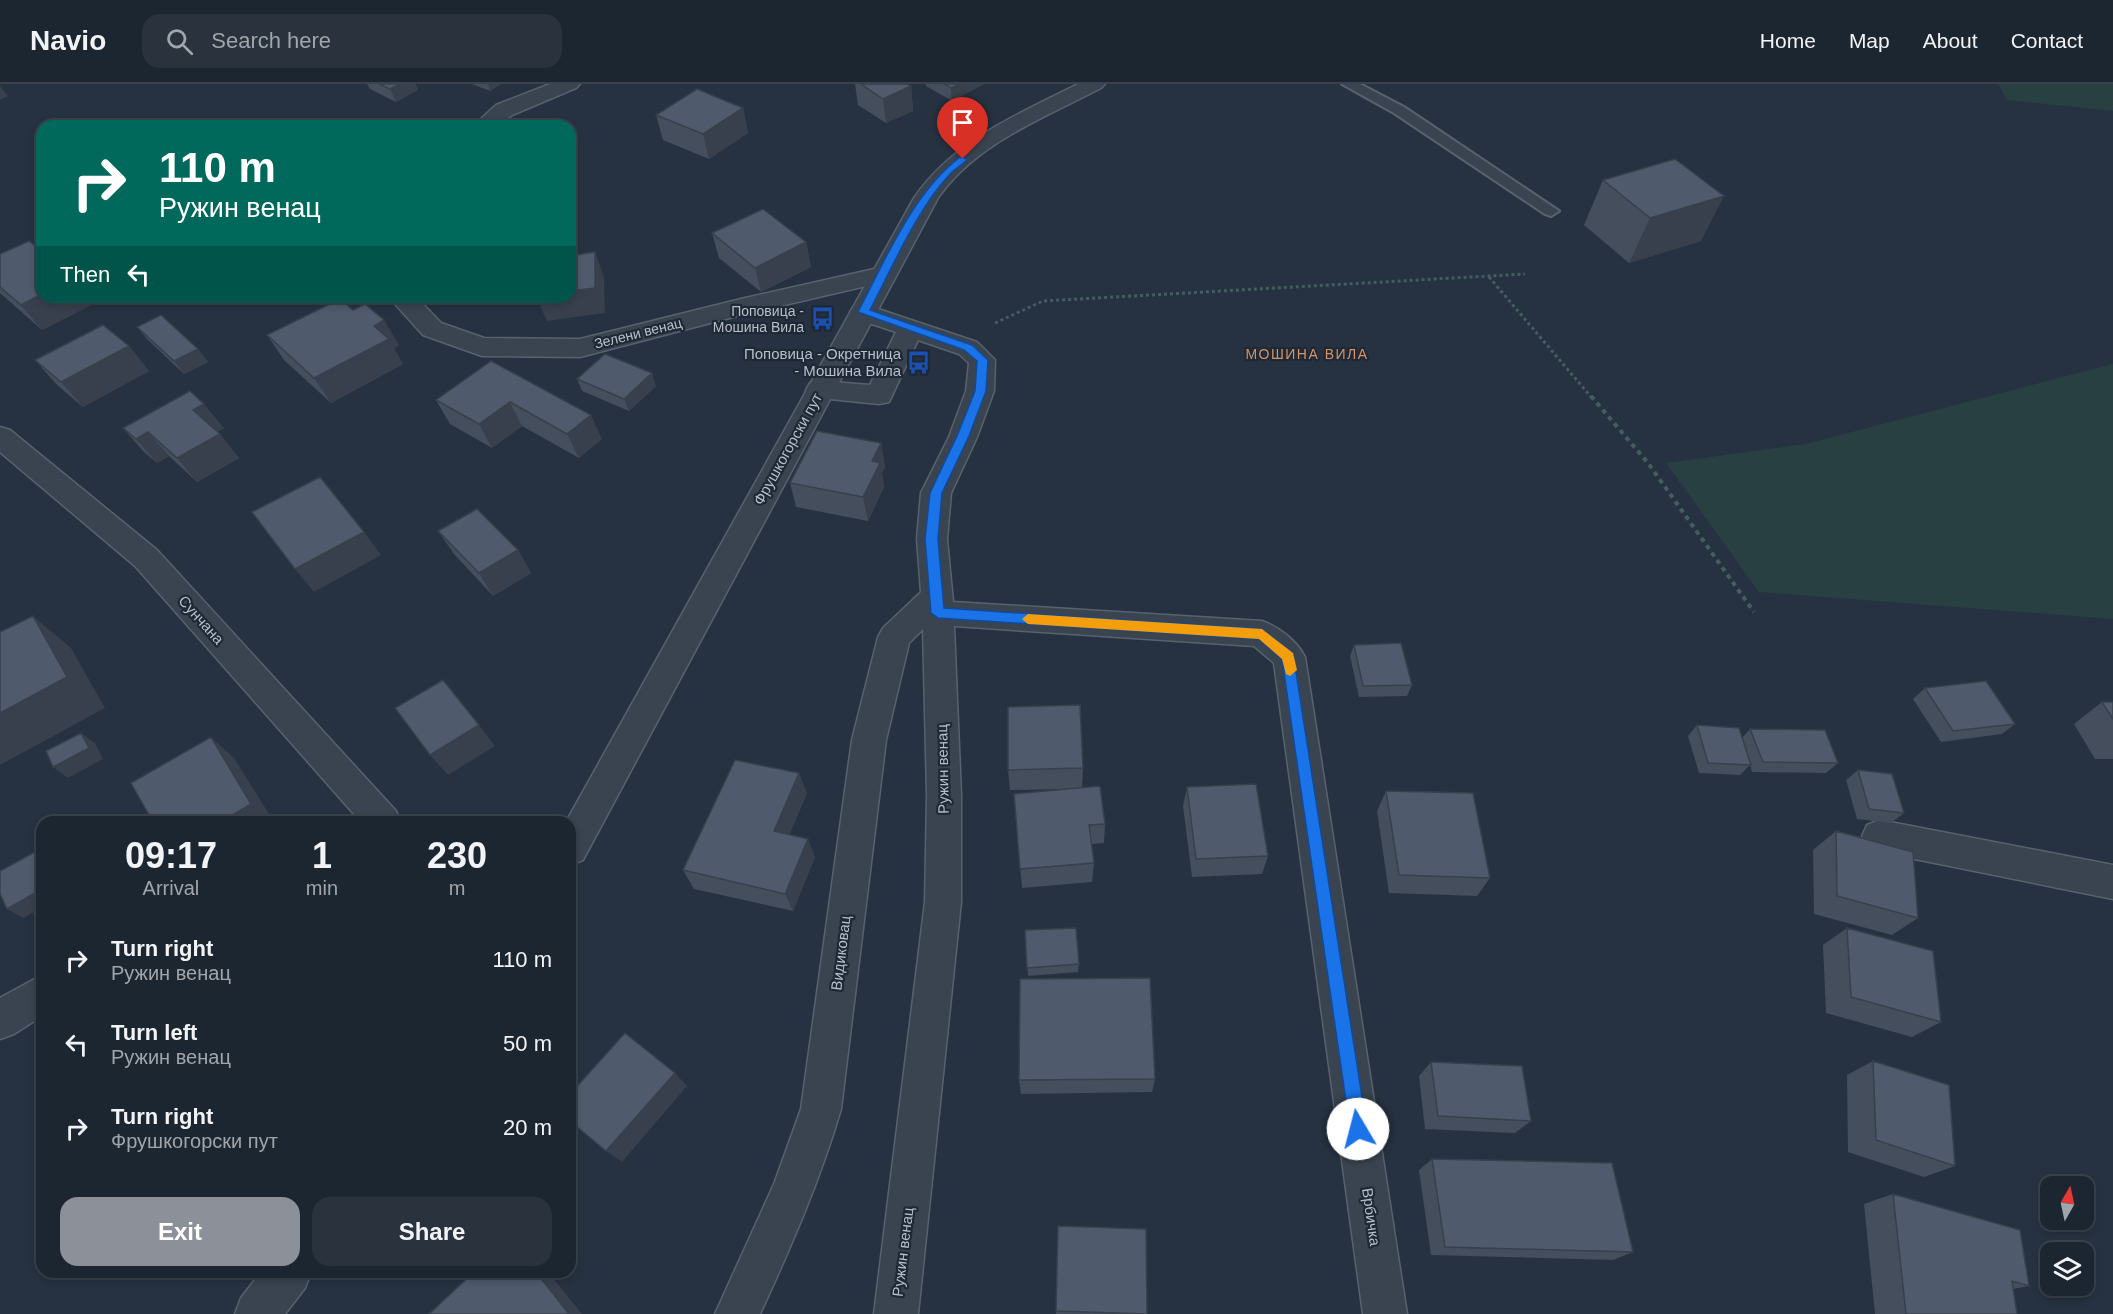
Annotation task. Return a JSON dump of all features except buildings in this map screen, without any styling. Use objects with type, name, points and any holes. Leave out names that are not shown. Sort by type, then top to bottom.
[{"type":"street","points":[[492,120],[504,110],[569,84]]},
{"type":"street","name":"Фрушкогорски пут","points":[[576,838],[883,275],[929,195],[947,171],[998,133],[1094,84]]},
{"type":"street","name":"Зелени венац","points":[[408,303],[432,329],[482,347],[580,348],[741,306],[883,275]]},
{"type":"street","name":"Ружин венац","points":[[863,312],[968,348],[982,360],[980,391],[963,436],[936,493],[932,539],[937,604],[944,795],[943,902],[896,1314]]},
{"type":"street","points":[[820,390],[879,395],[911,328]]},
{"type":"street","name":"Сунчана","points":[[0,437],[146,558],[375,816]]},
{"type":"street","name":"Видиковац","points":[[737,1314],[787,1208],[806,1161],[821,1109],[869,740],[894,637],[937,604]]},
{"type":"street","name":"Врбичка","points":[[937,604],[1262,634],[1288,657],[1385,1314]]},
{"type":"street","points":[[1880,836],[2113,882]]},
{"type":"street","points":[[0,1020],[36,998]]},
{"type":"street","points":[[257,1314],[284,1278]]},
{"type":"lane","points":[[1349,84],[1399,110],[1551,211]]},
{"type":"path","points":[[951,342],[1043,301],[1526,274]]},
{"type":"path","points":[[1488,276],[1648,463],[1754,612]]},
{"type":"green space","points":[[1998,84],[2113,84],[2113,111],[2007,100]]},
{"type":"green space","points":[[2113,364],[2113,619],[1759,592],[1666,463],[1806,444]]},
{"type":"slow traffic","points":[[1028,619],[1262,634],[1288,657],[1290,670]]},
{"type":"place","name":"Поповица - Мошина Вила","points":[[822,319]]},
{"type":"place","name":"Поповица - Окретница - Мошина Вила","points":[[919,363]]},
{"type":"district","name":"МОШИНА ВИЛА","points":[[1307,354]]},
{"type":"route","points":[[963,159],[947,171],[929,195],[897,248],[863,312],[968,348],[982,360],[980,391],[963,436],[936,493],[932,539],[938,613],[1262,634],[1288,657],[1358,1129]]}]
